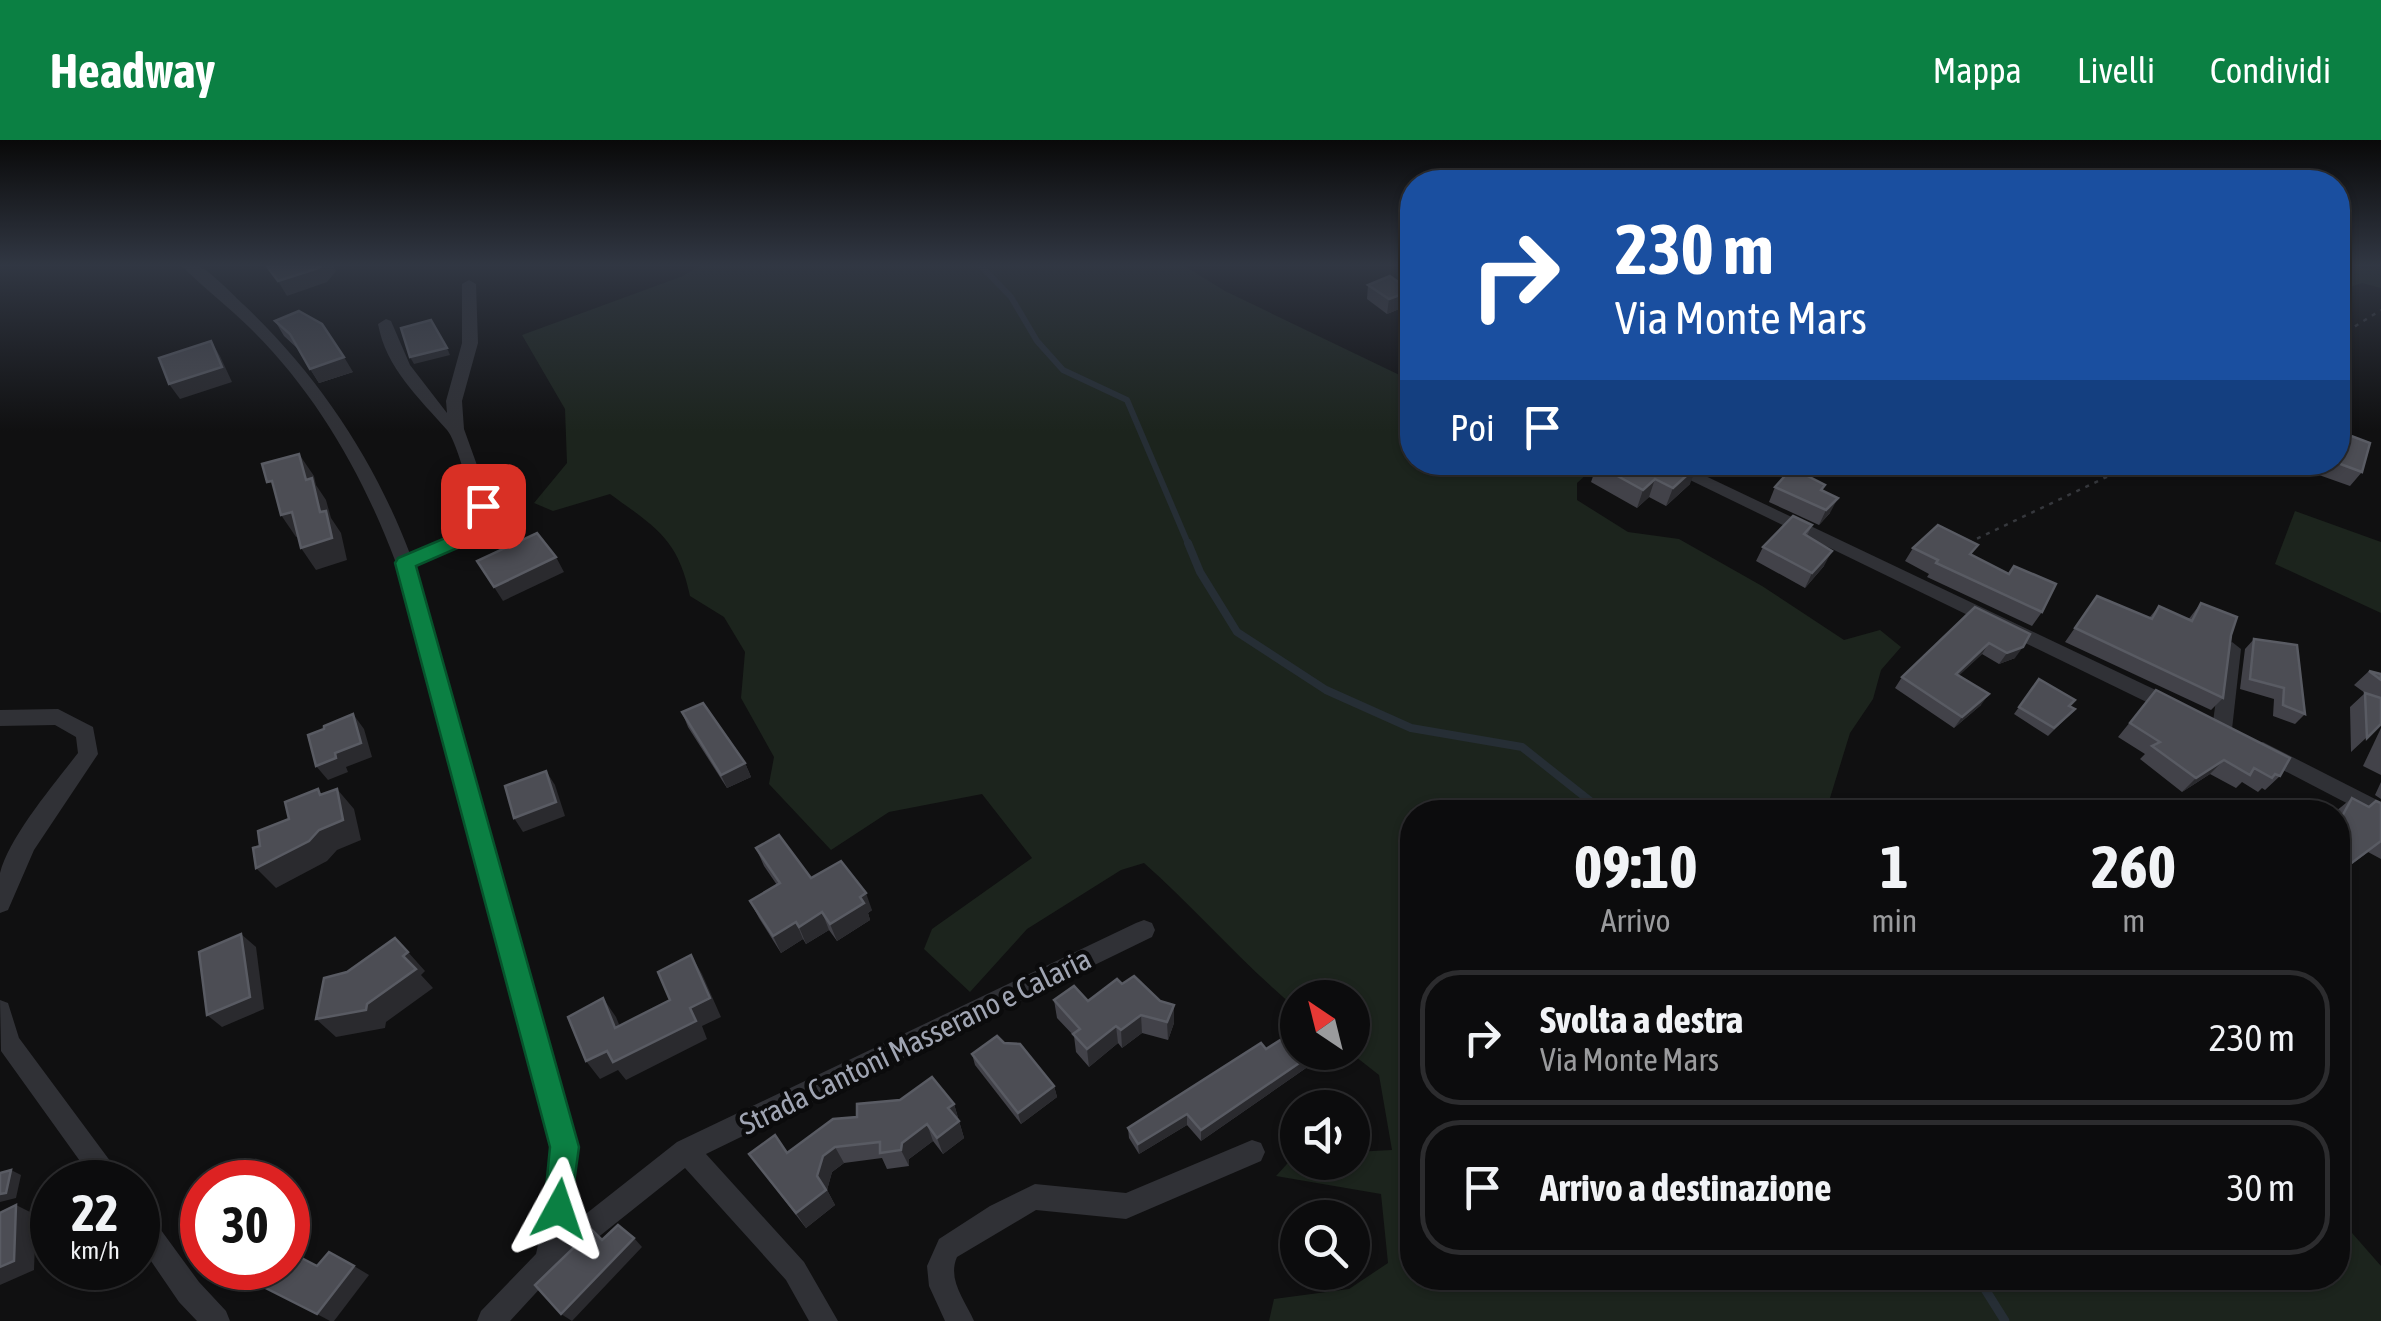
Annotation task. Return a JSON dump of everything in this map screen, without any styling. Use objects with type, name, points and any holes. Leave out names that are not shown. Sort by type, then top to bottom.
[{"type":"street","points":[[250,320],[324,404],[372,478],[405,563],[564,1147],[559,1209],[548,1261]]},
{"type":"street","points":[[405,563],[469,536],[484,523],[483,506],[456,429],[454,401],[470,343],[470,320]]},
{"type":"street","points":[[386,324],[386,332],[410,376],[444,422],[456,429]]},
{"type":"street","points":[[1688,475],[2204,721],[2381,812]]},
{"type":"street","points":[[2204,721],[2232,649]]},
{"type":"street","points":[[0,718],[58,716],[86,732],[88,754],[8,875],[0,903]]},
{"type":"street","name":"Strada Cantoni Masserano e Calaria","points":[[491,1321],[548,1261],[686,1152],[1144,930]]},
{"type":"street","points":[[0,1011],[10,1044],[94,1160]]},
{"type":"street","points":[[686,1152],[795,1271],[824,1321]]},
{"type":"street","points":[[960,1321],[942,1286],[940,1266],[948,1248],[999,1215],[1035,1196],[1126,1206],[1252,1152]]},
{"type":"street","points":[[160,1251],[216,1321]]},
{"type":"path","points":[[1967,544],[2111,475]]},
{"type":"shaded area","points":[[563,320],[1285,320],[1400,375],[1400,475],[1586,475],[1577,483],[1577,500],[1628,532],[1679,539],[1762,586],[1844,640],[1880,630],[1901,647],[1881,670],[1873,699],[1850,733],[1832,800],[1400,800],[1400,1290],[2350,1290],[2350,1231],[2381,1266],[2381,1321],[1269,1321],[1274,1299],[1370,1290],[1370,1275],[1388,1263],[1381,1194],[1299,1180],[1370,1180],[1370,1151],[1392,1150],[1379,1075],[1370,1068],[1370,980],[1280,980],[1280,994],[1144,863],[1121,870],[1027,929],[970,992],[924,949],[932,929],[1032,858],[982,794],[889,812],[831,850],[769,784],[774,757],[741,698],[745,652],[724,617],[690,596],[679,560],[662,536],[610,494],[553,511],[534,503],[567,463],[565,409],[522,335]]},
{"type":"shaded area","points":[[2295,511],[2381,542],[2381,613],[2275,564]]},
{"type":"building","points":[[315,320],[322,324],[344,357],[310,369],[290,334],[275,321]]},
{"type":"building","points":[[431,320],[447,348],[410,357],[401,328]]},
{"type":"building","points":[[211,341],[222,367],[169,384],[159,358]]},
{"type":"building","points":[[2350,436],[2370,443],[2362,472],[2350,468]]},
{"type":"building","points":[[299,454],[306,480],[312,478],[320,512],[326,511],[332,538],[301,548],[292,512],[281,515],[272,481],[267,482],[262,464]]},
{"type":"building","points":[[1616,475],[1687,475],[1673,488],[1655,479],[1643,490]]},
{"type":"building","points":[[1786,475],[1806,475],[1825,485],[1821,490],[1838,498],[1826,510],[1775,487]]},
{"type":"building","points":[[1793,516],[1812,525],[1804,534],[1832,551],[1812,573],[1763,547]]},
{"type":"building","points":[[1938,525],[1978,545],[1970,554],[2009,574],[2014,566],[2056,584],[2042,612],[1936,563],[1938,560],[1913,548]]},
{"type":"building","points":[[537,533],[556,557],[494,587],[477,561]]},
{"type":"building","points":[[2097,596],[2152,619],[2159,606],[2192,621],[2201,603],[2237,617],[2223,698],[2075,628]]},
{"type":"building","points":[[1975,607],[2030,634],[2023,647],[2007,653],[1989,643],[1956,674],[1989,694],[1962,717],[1902,677]]},
{"type":"building","points":[[2254,639],[2297,645],[2305,714],[2283,705],[2284,688],[2250,679]]},
{"type":"building","points":[[2039,679],[2075,700],[2069,706],[2075,709],[2054,728],[2019,707]]},
{"type":"building","points":[[2156,690],[2290,758],[2280,776],[2275,774],[2272,778],[2254,768],[2250,775],[2224,760],[2196,778],[2152,746],[2160,742],[2130,723]]},
{"type":"building","points":[[2365,693],[2381,698],[2381,724],[2367,738]]},
{"type":"building","points":[[703,703],[745,763],[721,775],[682,712]]},
{"type":"building","points":[[353,714],[361,743],[316,766],[308,735]]},
{"type":"building","points":[[546,771],[556,802],[514,818],[505,786]]},
{"type":"building","points":[[318,789],[320,795],[337,789],[343,820],[256,868],[253,848],[260,846],[258,831],[289,819],[285,802]]},
{"type":"building","points":[[2352,798],[2369,807],[2376,801],[2381,803],[2381,841],[2350,864]]},
{"type":"building","points":[[779,835],[811,878],[841,861],[866,893],[860,897],[864,903],[830,924],[822,912],[799,927],[796,922],[773,936],[750,901],[780,883],[756,848]]},
{"type":"building","points":[[241,934],[250,997],[207,1015],[199,952]]},
{"type":"building","points":[[395,938],[408,952],[403,956],[416,969],[367,1004],[366,1010],[316,1019],[324,978],[347,972]]},
{"type":"building","points":[[691,955],[710,998],[690,1008],[696,1021],[613,1062],[607,1051],[586,1061],[568,1017],[603,998],[615,1028],[670,1000],[658,972]]},
{"type":"building","points":[[1134,976],[1160,1001],[1174,1005],[1167,1022],[1141,1015],[1121,1030],[1116,1026],[1087,1049],[1073,1034],[1080,1029],[1054,1000],[1074,986],[1088,1001],[1117,979],[1122,984]]},
{"type":"building","points":[[997,1036],[1004,1043],[1020,1044],[1054,1086],[1018,1113],[972,1054]]},
{"type":"building","points":[[1280,1040],[1280,1070],[1289,1070],[1201,1130],[1187,1114],[1138,1144],[1128,1128],[1261,1043],[1266,1049]]},
{"type":"building","points":[[932,1077],[954,1104],[948,1108],[959,1121],[937,1138],[927,1124],[902,1143],[901,1150],[880,1153],[880,1142],[835,1147],[823,1156],[817,1176],[826,1190],[796,1213],[749,1154],[775,1135],[787,1153],[833,1119],[857,1117],[857,1104],[900,1100]]},
{"type":"building","points":[[11,1170],[6,1193],[0,1194],[0,1173]]},
{"type":"building","points":[[16,1205],[14,1261],[0,1267],[0,1213]]},
{"type":"building","points":[[618,1225],[634,1238],[561,1314],[535,1285],[592,1230],[602,1240]]},
{"type":"building","points":[[329,1252],[354,1266],[317,1314],[270,1290],[310,1290],[310,1262],[317,1266]]},
{"type":"waterway","points":[[1025,320],[1063,370],[1127,400],[1189,546]]},
{"type":"waterway","points":[[1188,543],[1200,572],[1237,632],[1326,690],[1411,728],[1522,747],[1589,800]]},
{"type":"waterway","points":[[1986,1290],[2005,1321]]},
{"type":"route","points":[[483,506],[484,523],[469,536],[405,563],[564,1147],[559,1209]]}]
